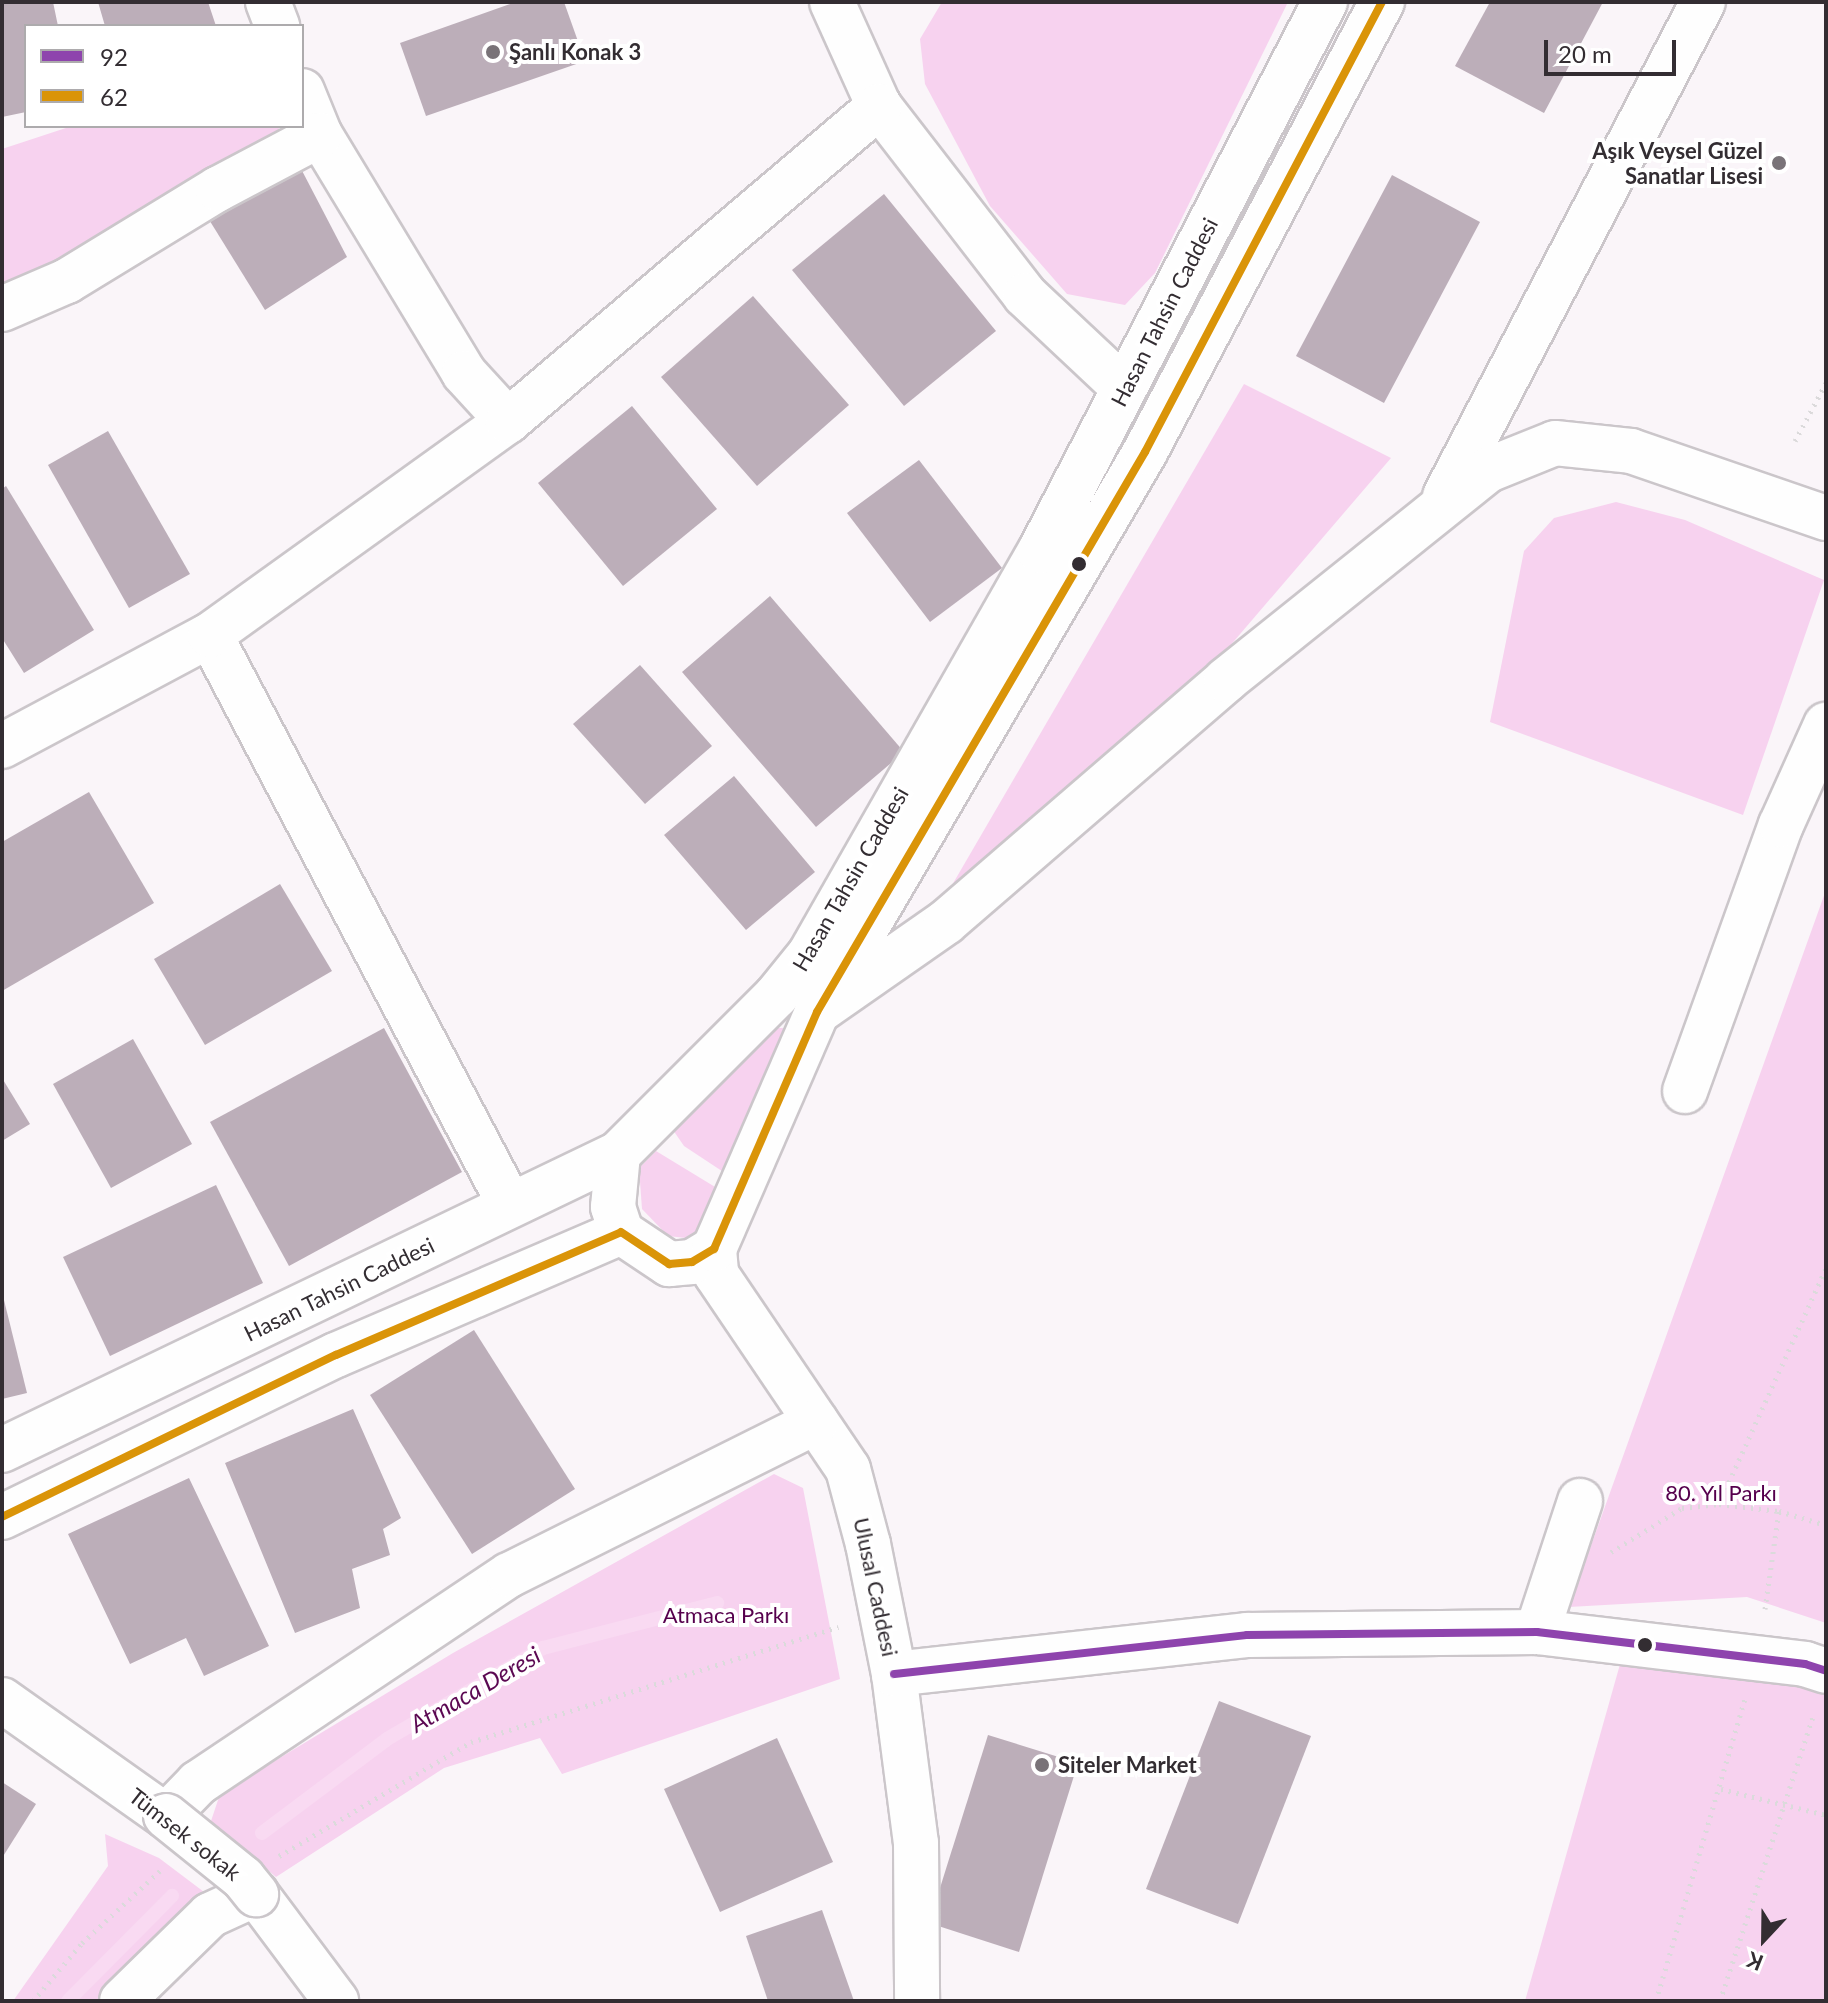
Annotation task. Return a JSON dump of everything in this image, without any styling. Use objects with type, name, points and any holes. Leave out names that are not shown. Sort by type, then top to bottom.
[{"type":"street","points":[[268,2],[276,24]]},
{"type":"street","name":"Hasan Tahsin Caddesi","points":[[2,1450],[618,1154],[769,1004],[810,954],[1040,551],[1325,2]]},
{"type":"street","name":"Hasan Tahsin Caddesi","points":[[714,1249],[817,1012],[1145,452],[1382,2]]},
{"type":"street","points":[[1440,506],[1671,55],[1703,2]]},
{"type":"street","points":[[850,11],[879,106],[1025,295],[1124,388]]},
{"type":"street","points":[[304,96],[320,135],[464,373],[508,421]]},
{"type":"street","points":[[2,746],[210,635],[508,421],[879,106]]},
{"type":"street","points":[[2,309],[67,281],[218,189],[320,135]]},
{"type":"street","points":[[769,1004],[789,995],[807,1000],[817,1012],[946,922],[1226,680],[1488,470],[1555,443],[1631,451],[1826,518]]},
{"type":"street","points":[[210,635],[510,1205]]},
{"type":"street","points":[[1685,1091],[1781,825],[1826,725]]},
{"type":"street","points":[[618,1154],[613,1207],[621,1232],[669,1264],[760,1344]]},
{"type":"street","points":[[2,1517],[336,1355],[621,1232]]},
{"type":"street","points":[[669,1264],[692,1262],[714,1249],[716,1274],[760,1344]]},
{"type":"street","name":"Ulusal Caddesi","points":[[760,1344],[848,1469],[894,1674],[916,1843],[917,2001]]},
{"type":"street","points":[[166,1816],[198,1783],[509,1575],[816,1422]]},
{"type":"street","points":[[1537,1632],[1580,1501]]},
{"type":"street","points":[[894,1674],[1247,1635],[1537,1632],[1757,1658],[1821,1687]]},
{"type":"street","name":"Tümsek sokak","points":[[2,1700],[166,1816],[250,1886],[336,2001]]},
{"type":"street","points":[[123,2001],[210,1915],[250,1886]]},
{"type":"path","points":[[1795,441],[1826,383]]},
{"type":"path","points":[[1719,1504],[1826,1268]]},
{"type":"path","points":[[1605,1556],[1682,1508],[1719,1504],[1779,1511],[1826,1525]]},
{"type":"path","points":[[1765,1609],[1779,1511]]},
{"type":"path","points":[[250,1886],[471,1742],[838,1629],[836,1614]]},
{"type":"path","points":[[1656,2001],[1721,1789],[1757,1658]]},
{"type":"path","points":[[1720,2001],[1821,1687]]},
{"type":"path","points":[[1721,1789],[1783,1808],[1826,1815]]},
{"type":"path","points":[[33,2001],[82,1943],[173,1862]]},
{"type":"green space","points":[[942,2],[1288,2],[1155,273],[1125,305],[1067,294],[990,206],[925,84],[920,39]]},
{"type":"green space","points":[[66,128],[279,128],[277,133],[73,253],[2,284],[2,149]]},
{"type":"green space","points":[[1244,384],[1391,458],[1211,668],[948,892]]},
{"type":"green space","points":[[1616,502],[1685,520],[1824,580],[1743,815],[1490,722],[1524,551],[1554,518]]},
{"type":"green space","name":"80. Yıl Parkı","points":[[1826,890],[1826,1623],[1747,1597],[1569,1607]]},
{"type":"green space","points":[[777,1028],[786,1028],[734,1179],[684,1146],[673,1130]]},
{"type":"green space","points":[[656,1151],[725,1193],[695,1239],[668,1236],[642,1209],[639,1168]]},
{"type":"green space","name":"Atmaca Parkı","points":[[774,1474],[803,1488],[840,1679],[562,1774],[540,1738],[444,1768],[276,1877],[211,1821],[220,1794],[453,1653]]},
{"type":"green space","points":[[1626,1643],[1826,1671],[1826,2001],[1525,2001]]},
{"type":"green space","points":[[105,1834],[159,1858],[212,1898],[122,2001],[13,2001],[108,1866]]},
{"type":"building","points":[[2,2],[53,2],[58,24],[24,24],[24,112],[2,117]]},
{"type":"building","points":[[98,2],[208,2],[215,24],[104,24]]},
{"type":"building","name":"Şanlı Konak 3","points":[[516,2],[564,2],[585,61],[426,116],[400,43]]},
{"type":"building","points":[[1490,2],[1603,2],[1544,113],[1455,66]]},
{"type":"building","points":[[298,163],[347,257],[265,310],[208,218]]},
{"type":"building","points":[[1392,175],[1480,222],[1384,403],[1296,356]]},
{"type":"building","points":[[884,194],[996,331],[904,406],[792,270]]},
{"type":"building","points":[[753,296],[849,405],[757,486],[661,377]]},
{"type":"building","points":[[632,406],[717,509],[623,586],[538,483]]},
{"type":"building","points":[[108,431],[190,574],[129,608],[48,465]]},
{"type":"building","points":[[919,460],[1002,568],[930,622],[847,513]]},
{"type":"building","points":[[6,486],[94,630],[24,673],[2,638],[2,489]]},
{"type":"building","points":[[770,596],[904,752],[816,827],[682,672]]},
{"type":"building","points":[[640,665],[712,746],[645,804],[573,724]]},
{"type":"building","points":[[734,776],[815,872],[746,930],[664,835]]},
{"type":"building","points":[[89,792],[154,903],[2,991],[2,842]]},
{"type":"building","points":[[280,884],[332,971],[205,1045],[154,959]]},
{"type":"building","points":[[384,1028],[462,1172],[289,1266],[210,1122]]},
{"type":"building","points":[[133,1039],[192,1144],[111,1188],[53,1084]]},
{"type":"building","points":[[2,1078],[30,1124],[2,1141]]},
{"type":"building","points":[[216,1185],[263,1283],[110,1356],[63,1257]]},
{"type":"building","points":[[2,1292],[27,1393],[2,1399]]},
{"type":"building","points":[[474,1330],[575,1489],[472,1554],[370,1395]]},
{"type":"building","points":[[353,1409],[401,1518],[383,1529],[390,1555],[352,1569],[360,1608],[295,1633],[225,1463]]},
{"type":"building","points":[[189,1478],[269,1646],[204,1676],[186,1638],[130,1664],[68,1534]]},
{"type":"building","points":[[1219,1701],[1311,1736],[1238,1924],[1146,1889]]},
{"type":"building","points":[[988,1735],[1078,1763],[1019,1952],[929,1923]]},
{"type":"building","points":[[777,1738],[833,1862],[720,1912],[664,1789]]},
{"type":"building","points":[[2,1782],[36,1804],[2,1858]]},
{"type":"building","points":[[822,1910],[854,2001],[768,2001],[746,1936]]},
{"type":"waterway","name":"Atmaca Deresi","points":[[262,1833],[387,1739],[543,1648],[717,1603]]},
{"type":"waterway","name":"Atmaca Deresi","points":[[68,2001],[172,1896]]},
{"type":"transit line","name":"62","points":[[2,1517],[336,1355],[621,1232],[669,1264],[692,1262],[714,1249],[817,1012],[1145,452],[1382,2]]},
{"type":"transit line","name":"92","points":[[894,1674],[1247,1635],[1537,1632],[1805,1664],[1826,1671]]},
{"type":"place","name":"Şanlı Konak 3","points":[[493,52]]},
{"type":"place","name":"Aşık Veysel Güzel Sanatlar Lisesi","points":[[1779,163]]},
{"type":"place","name":"Siteler Market","points":[[1042,1765]]}]
